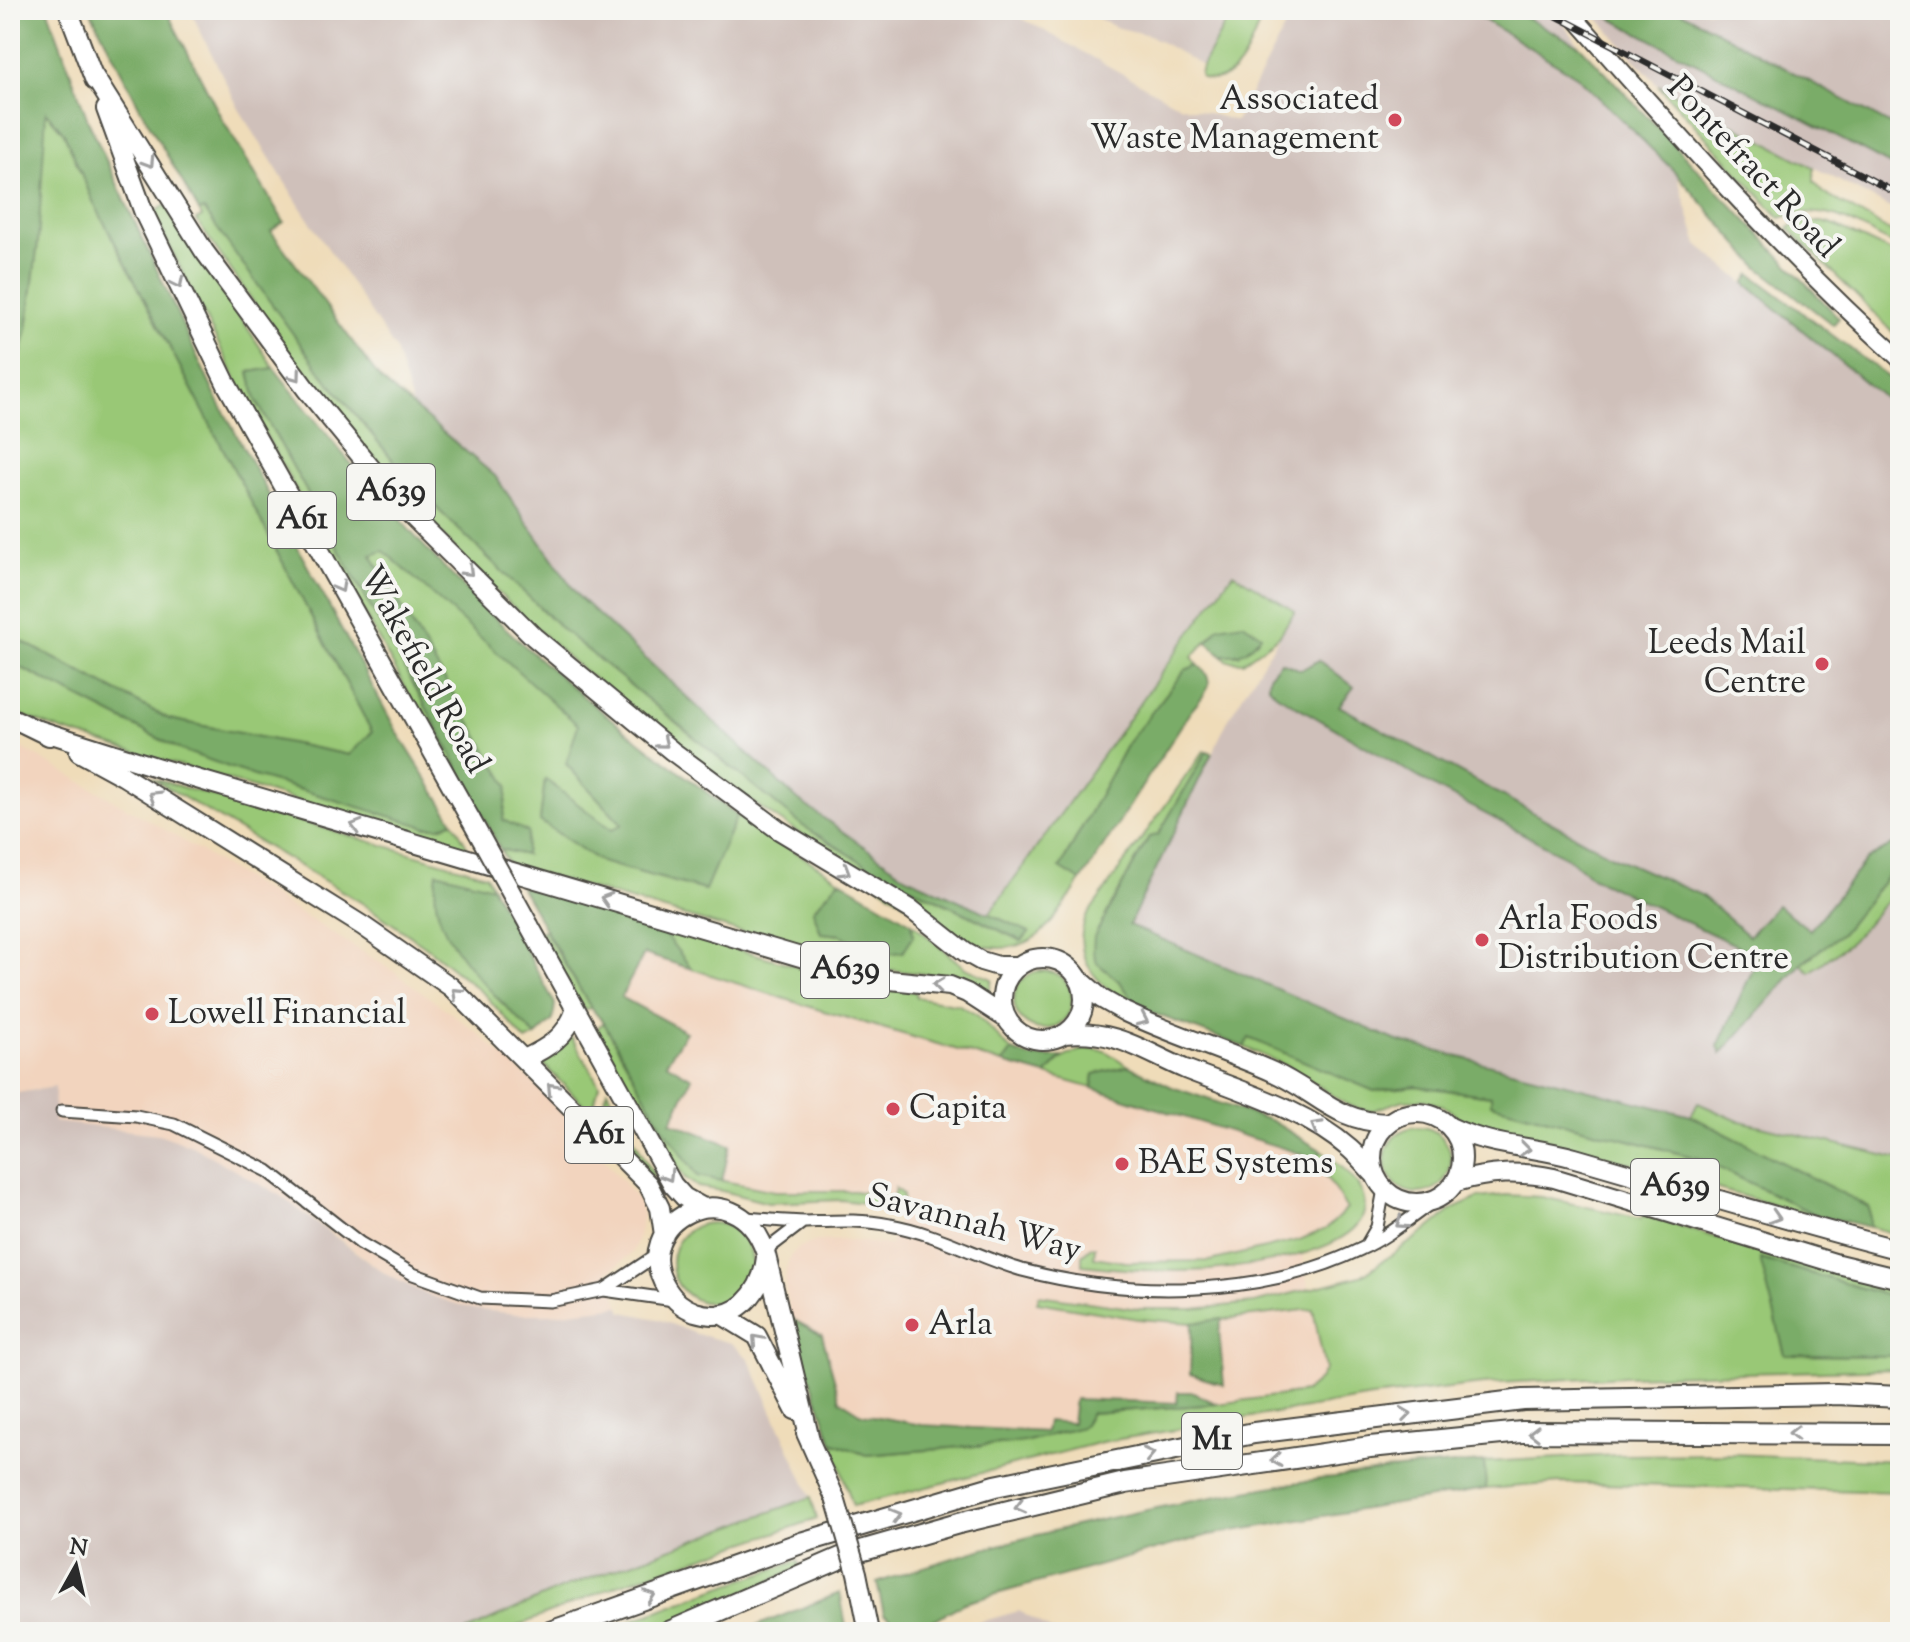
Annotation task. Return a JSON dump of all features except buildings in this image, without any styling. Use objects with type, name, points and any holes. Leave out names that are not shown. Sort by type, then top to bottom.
[{"type":"highway","name":"M1","points":[[550,1632],[804,1542],[995,1486],[1254,1433],[1523,1400],[1900,1395]]},
{"type":"highway","name":"M1","points":[[669,1632],[850,1554],[959,1523],[1125,1483],[1370,1447],[1522,1432],[1900,1436]]},
{"type":"main road","name":"Wakefield Road","points":[[68,10],[144,213],[227,385],[575,1011],[673,1185],[684,1197],[702,1207],[725,1208],[745,1218]]},
{"type":"main road","name":"Pontefract Road","points":[[1568,10],[1765,229],[1900,359]]},
{"type":"main road","name":"A639","points":[[92,73],[204,251],[306,389],[402,506],[534,637],[672,751],[779,830],[912,910],[965,952],[998,966],[1019,966]]},
{"type":"main road","name":"A61","points":[[10,717],[123,776],[363,926],[451,987],[648,1184],[660,1208],[664,1235]]},
{"type":"main road","name":"A639","points":[[39,730],[838,968],[890,980],[950,986],[967,993],[1007,1019]]},
{"type":"main road","points":[[1380,1182],[1372,1157],[1376,1138],[1388,1123],[1400,1116],[1427,1114],[1450,1127],[1461,1148],[1461,1171],[1456,1182],[1437,1199],[1411,1203],[1396,1198],[1380,1182],[1350,1148],[1271,1102],[1185,1069],[1118,1037],[1087,1032],[1039,1040],[1026,1036],[1007,1019],[1002,1005],[1003,990],[1008,977],[1029,960],[1054,960],[1068,967],[1102,999],[1125,1012],[1276,1074],[1356,1120],[1388,1123]]},
{"type":"main road","points":[[1064,1034],[1074,1026],[1084,1002],[1078,978]]},
{"type":"main road","points":[[524,1059],[557,1040],[570,1027],[575,1011]]},
{"type":"main road","name":"A639","points":[[1450,1127],[1494,1144],[1569,1156],[1795,1223],[1900,1250]]},
{"type":"main road","name":"A639","points":[[1456,1182],[1481,1174],[1508,1172],[1554,1178],[1838,1264],[1900,1279]]},
{"type":"main road","points":[[702,1207],[687,1212],[673,1222],[664,1235],[658,1254],[660,1278],[674,1300],[699,1313],[721,1314],[740,1307],[754,1294],[764,1276],[766,1254]]},
{"type":"main road","points":[[745,1218],[760,1235],[766,1254],[811,1444]]},
{"type":"main road","points":[[721,1314],[757,1336],[811,1444],[835,1498],[857,1573],[869,1632]]},
{"type":"street","points":[[62,1111],[136,1116],[174,1124],[268,1171],[360,1243],[413,1274],[480,1298],[550,1301],[604,1290],[674,1300]]},
{"type":"street","points":[[1365,1248],[1377,1227],[1380,1182]]},
{"type":"street","name":"Savannah Way","points":[[745,1218],[803,1222],[849,1219],[892,1225],[995,1262],[1042,1275],[1083,1283],[1162,1289],[1235,1285],[1334,1262],[1365,1248],[1437,1199]]},
{"type":"street","points":[[766,1254],[803,1222]]},
{"type":"street","points":[[604,1290],[658,1254]]},
{"type":"shaded area","points":[[190,10],[1007,10],[1179,105],[1236,121],[1294,10],[1468,10],[1578,77],[1677,175],[1698,245],[1900,411],[1900,861],[1810,971],[1852,941],[1900,885],[1900,1159],[1736,1120],[1698,1103],[1691,1116],[1397,1041],[1129,924],[1230,716],[1295,611],[1234,573],[989,914],[907,877],[798,800],[579,597],[495,476],[413,407],[395,349],[239,109]]},
{"type":"shaded area","points":[[1083,10],[1233,10],[1202,66],[1149,35],[1115,27]]},
{"type":"shaded area","points":[[1512,10],[1554,10],[1580,46]]},
{"type":"shaded area","points":[[1591,10],[1900,170],[1900,213],[1658,85]]},
{"type":"shaded area","points":[[1678,10],[1900,10],[1900,130]]},
{"type":"shaded area","points":[[10,741],[164,829],[392,970],[474,1030],[538,1087],[585,1136],[639,1201],[643,1215],[632,1253],[607,1273],[620,1306],[553,1314],[517,1314],[473,1309],[428,1295],[387,1275],[317,1221],[194,1147],[158,1134],[54,1122],[54,1087],[10,1094]]},
{"type":"shaded area","points":[[644,954],[1314,1158],[1347,1209],[1326,1229],[1299,1240],[1325,1369],[1318,1381],[1305,1392],[1218,1404],[1191,1392],[1178,1403],[1075,1400],[1072,1423],[1045,1432],[922,1425],[862,1414],[840,1400],[822,1335],[790,1318],[786,1269],[790,1256],[800,1247],[817,1241],[844,1240],[890,1245],[903,1201],[854,1191],[775,1191],[722,1181],[730,1145],[670,1122],[666,1064],[621,997]]},
{"type":"shaded area","points":[[55,1087],[54,1122],[159,1134],[194,1147],[279,1195],[387,1275],[428,1295],[473,1309],[517,1314],[553,1314],[620,1306],[623,1312],[658,1319],[731,1343],[749,1359],[811,1497],[558,1590],[464,1632],[10,1632],[10,1094]]},
{"type":"shaded area","points":[[1019,1611],[1054,1632],[951,1632],[955,1629]]},
{"type":"green space","points":[[18,10],[48,10],[89,123],[214,393],[396,730],[453,821],[441,827],[426,827],[254,776],[181,750],[10,662],[10,635],[169,719],[349,755],[372,732],[93,201],[64,133],[46,112],[38,242],[27,329],[10,396],[10,207],[17,136]]},
{"type":"green space","points":[[90,10],[166,10],[221,117],[284,222],[271,231],[380,379],[495,476],[579,597],[798,800],[907,877],[1029,932],[1022,941],[872,868],[803,826],[563,630],[417,489],[322,374],[204,210],[199,211],[140,108]]},
{"type":"green space","points":[[1233,10],[1265,10],[1250,46],[1236,69],[1215,80],[1202,78],[1202,66]]},
{"type":"green space","points":[[1468,10],[1512,10],[1580,46],[1839,318],[1833,325],[1758,267],[1677,174],[1578,77]]},
{"type":"green space","points":[[1595,10],[1678,10],[1900,130],[1900,170]]},
{"type":"green space","points":[[1658,85],[1814,168],[1814,182],[1824,193],[1900,237],[1900,248],[1828,214],[1797,214],[1780,218]]},
{"type":"green space","points":[[45,111],[64,133],[93,201],[372,732],[350,755],[169,719],[10,635],[10,396],[27,329],[38,242]]},
{"type":"green space","points":[[166,205],[274,368],[249,372],[256,400],[442,736],[482,815],[477,817],[249,405],[153,213]]},
{"type":"green space","points":[[204,209],[322,374],[417,489],[563,630],[803,826],[872,868],[1021,941],[1029,932],[989,914],[1233,573],[1295,611],[1279,636],[1243,662],[1228,661],[1222,655],[1239,655],[1219,627],[1192,657],[1198,665],[1185,670],[1127,744],[1060,868],[1081,881],[1060,911],[1040,934],[1028,942],[997,948],[976,945],[975,949],[743,796],[574,663],[480,576],[379,466],[291,356],[196,220],[202,217],[199,211]]},
{"type":"green space","points":[[1800,222],[1833,225],[1900,256],[1900,339],[1788,228]]},
{"type":"green space","points":[[1751,274],[1900,386],[1900,411],[1745,283]]},
{"type":"green space","points":[[274,368],[388,507],[481,605],[595,706],[737,815],[705,890],[601,862],[540,821],[545,779],[612,830],[622,824],[566,764],[578,725],[384,551],[371,555],[508,786],[503,820],[528,832],[525,855],[500,849],[442,736],[256,400],[249,372]]},
{"type":"green space","points":[[384,550],[579,725],[566,764],[622,824],[612,830],[545,780],[540,821],[601,862],[704,890],[737,815],[840,880],[813,910],[821,933],[841,935],[876,955],[913,936],[912,923],[965,968],[992,979],[989,992],[959,978],[873,968],[834,959],[509,865],[500,849],[525,855],[503,820],[371,555]]},
{"type":"green space","points":[[1243,623],[1261,635],[1245,651],[1222,655],[1207,642],[1219,627]]},
{"type":"green space","points":[[1319,660],[1354,687],[1339,706],[1612,856],[1701,895],[1749,936],[1777,905],[1810,930],[1867,859],[1900,841],[1900,861],[1841,934],[1801,964],[1721,1054],[1718,1046],[1759,956],[1593,878],[1567,857],[1440,790],[1276,694],[1268,685],[1269,676],[1281,662],[1301,670]]},
{"type":"green space","points":[[10,662],[181,750],[441,827],[453,821],[471,853],[64,731],[10,711]]},
{"type":"green space","points":[[1198,665],[1208,678],[1208,689],[1081,881],[1060,868],[1127,744],[1185,670]]},
{"type":"green space","points":[[1204,751],[1207,751],[1158,835],[1148,838],[1094,937],[1097,963],[1120,982],[1139,1008],[1101,983],[1092,972],[1082,947],[1086,917]]},
{"type":"green space","points":[[1207,751],[1212,753],[1129,925],[1397,1041],[1691,1116],[1869,1207],[1870,1227],[1816,1215],[1701,1159],[1491,1104],[1491,1096],[1416,1086],[1374,1091],[1249,1038],[1244,1047],[1139,1008],[1120,982],[1097,963],[1093,951],[1094,937],[1149,837],[1158,835]]},
{"type":"green space","points":[[151,778],[486,875],[492,887],[437,873],[461,955],[498,999],[536,1036],[526,1041],[484,994],[425,946],[362,903]]},
{"type":"green space","points":[[1900,861],[1900,885],[1852,941],[1810,972],[1801,964],[1841,934]]},
{"type":"green space","points":[[437,872],[492,887],[555,1004],[553,1020],[536,1036],[480,980],[455,947],[437,909]]},
{"type":"green space","points":[[840,880],[912,923],[913,936],[903,952],[876,955],[841,935],[821,933],[813,910]]},
{"type":"green space","points":[[520,886],[659,927],[692,969],[644,954],[621,997],[686,1032],[666,1063],[692,1078],[671,1122],[730,1145],[722,1181],[698,1176],[662,1126],[604,1023],[591,1008]]},
{"type":"green space","points":[[659,927],[850,981],[916,992],[916,997],[959,1005],[977,1015],[1012,1051],[1003,1063],[692,969]]},
{"type":"green space","points":[[544,930],[591,1008],[584,1010],[540,932]]},
{"type":"green space","points":[[1043,971],[1054,973],[1063,980],[1070,989],[1070,1011],[1063,1020],[1054,1027],[1043,1029],[1032,1027],[1023,1020],[1016,1011],[1014,1000],[1016,989],[1023,980],[1032,973]]},
{"type":"green space","points":[[604,1023],[662,1126],[698,1176],[775,1191],[854,1191],[893,1197],[895,1188],[903,1195],[901,1208],[841,1200],[768,1203],[698,1187],[684,1177],[635,1091],[624,1081],[596,1033]]},
{"type":"green space","points":[[567,1036],[572,1038],[599,1085],[592,1113],[540,1061]]},
{"type":"green space","points":[[1248,1037],[1374,1091],[1416,1086],[1491,1096],[1491,1104],[1701,1159],[1816,1215],[1583,1150],[1478,1131],[1445,1107],[1425,1100],[1404,1100],[1371,1111],[1358,1109],[1291,1068],[1244,1047]]},
{"type":"green space","points":[[1089,1049],[1105,1051],[1129,1066],[1094,1074],[1092,1088],[1046,1075],[1065,1057]]},
{"type":"green space","points":[[1012,1051],[1029,1057],[1062,1057],[1046,1075],[1003,1063]]},
{"type":"green space","points":[[1129,1066],[1172,1087],[1272,1121],[1322,1151],[1314,1158],[1092,1088],[1094,1074]]},
{"type":"green space","points":[[607,1090],[654,1175],[651,1177],[599,1119]]},
{"type":"green space","points":[[1698,1103],[1736,1120],[1900,1159],[1900,1235],[1870,1227],[1869,1207],[1691,1116]]},
{"type":"green space","points":[[1418,1127],[1431,1130],[1441,1137],[1448,1147],[1451,1160],[1448,1173],[1441,1183],[1431,1190],[1418,1193],[1405,1190],[1395,1183],[1388,1173],[1385,1160],[1388,1147],[1395,1137],[1405,1130]]},
{"type":"green space","points":[[1322,1151],[1355,1181],[1365,1205],[1357,1225],[1336,1241],[1306,1253],[1272,1261],[1210,1270],[1146,1270],[1082,1265],[1082,1255],[1091,1247],[1095,1247],[1094,1257],[1126,1262],[1210,1261],[1299,1240],[1326,1229],[1347,1209],[1314,1158]]},
{"type":"green space","points":[[1506,1195],[1542,1197],[1641,1219],[1644,1215],[1900,1290],[1900,1299],[1761,1259],[1785,1355],[1900,1356],[1900,1369],[1625,1376],[1483,1384],[1372,1397],[1102,1442],[853,1506],[832,1442],[867,1455],[1024,1442],[1082,1427],[1091,1413],[1218,1404],[1305,1392],[1318,1381],[1325,1369],[1313,1309],[1192,1323],[1138,1319],[1037,1302],[1039,1295],[1138,1309],[1193,1309],[1254,1303],[1361,1276],[1453,1209],[1478,1198]]},
{"type":"green space","points":[[712,1223],[727,1226],[740,1235],[749,1248],[752,1263],[749,1278],[740,1291],[727,1300],[712,1303],[697,1300],[684,1291],[675,1278],[672,1263],[675,1248],[684,1235],[697,1226]]},
{"type":"green space","points":[[1760,1259],[1900,1299],[1900,1356],[1785,1355]]},
{"type":"green space","points":[[790,1318],[822,1335],[840,1400],[862,1414],[922,1425],[1045,1432],[1047,1421],[1072,1423],[1075,1399],[1177,1403],[1178,1392],[1191,1392],[1218,1404],[1091,1413],[1082,1427],[1024,1442],[866,1455],[832,1442]]},
{"type":"green space","points":[[1222,1319],[1219,1331],[1224,1385],[1190,1374],[1192,1323]]},
{"type":"green space","points":[[1731,1454],[1900,1461],[1900,1492],[1561,1483],[1486,1489],[1484,1462],[1618,1455]]},
{"type":"green space","points":[[1484,1462],[1486,1489],[1209,1535],[964,1603],[913,1632],[884,1614],[877,1583],[1044,1533],[1273,1486],[1399,1469]]},
{"type":"green space","points":[[811,1497],[817,1519],[618,1585],[503,1632],[464,1632],[558,1590]]},
{"type":"green space","points":[[798,1561],[800,1568],[652,1632],[602,1632],[712,1590]]},
{"type":"green space","points":[[840,1593],[847,1632],[741,1632]]},
{"type":"railway","points":[[1545,10],[1900,195]]},
{"type":"place","name":"Associated Waste Management","points":[[1395,120]]},
{"type":"place","name":"Leeds Mail Centre","points":[[1822,664]]},
{"type":"place","name":"Arla Foods Distribution Centre","points":[[1482,940]]},
{"type":"place","name":"Lowell Financial","points":[[152,1014]]},
{"type":"place","name":"Capita","points":[[893,1109]]},
{"type":"place","name":"BAE Systems","points":[[1122,1164]]},
{"type":"place","name":"Arla","points":[[912,1325]]}]
